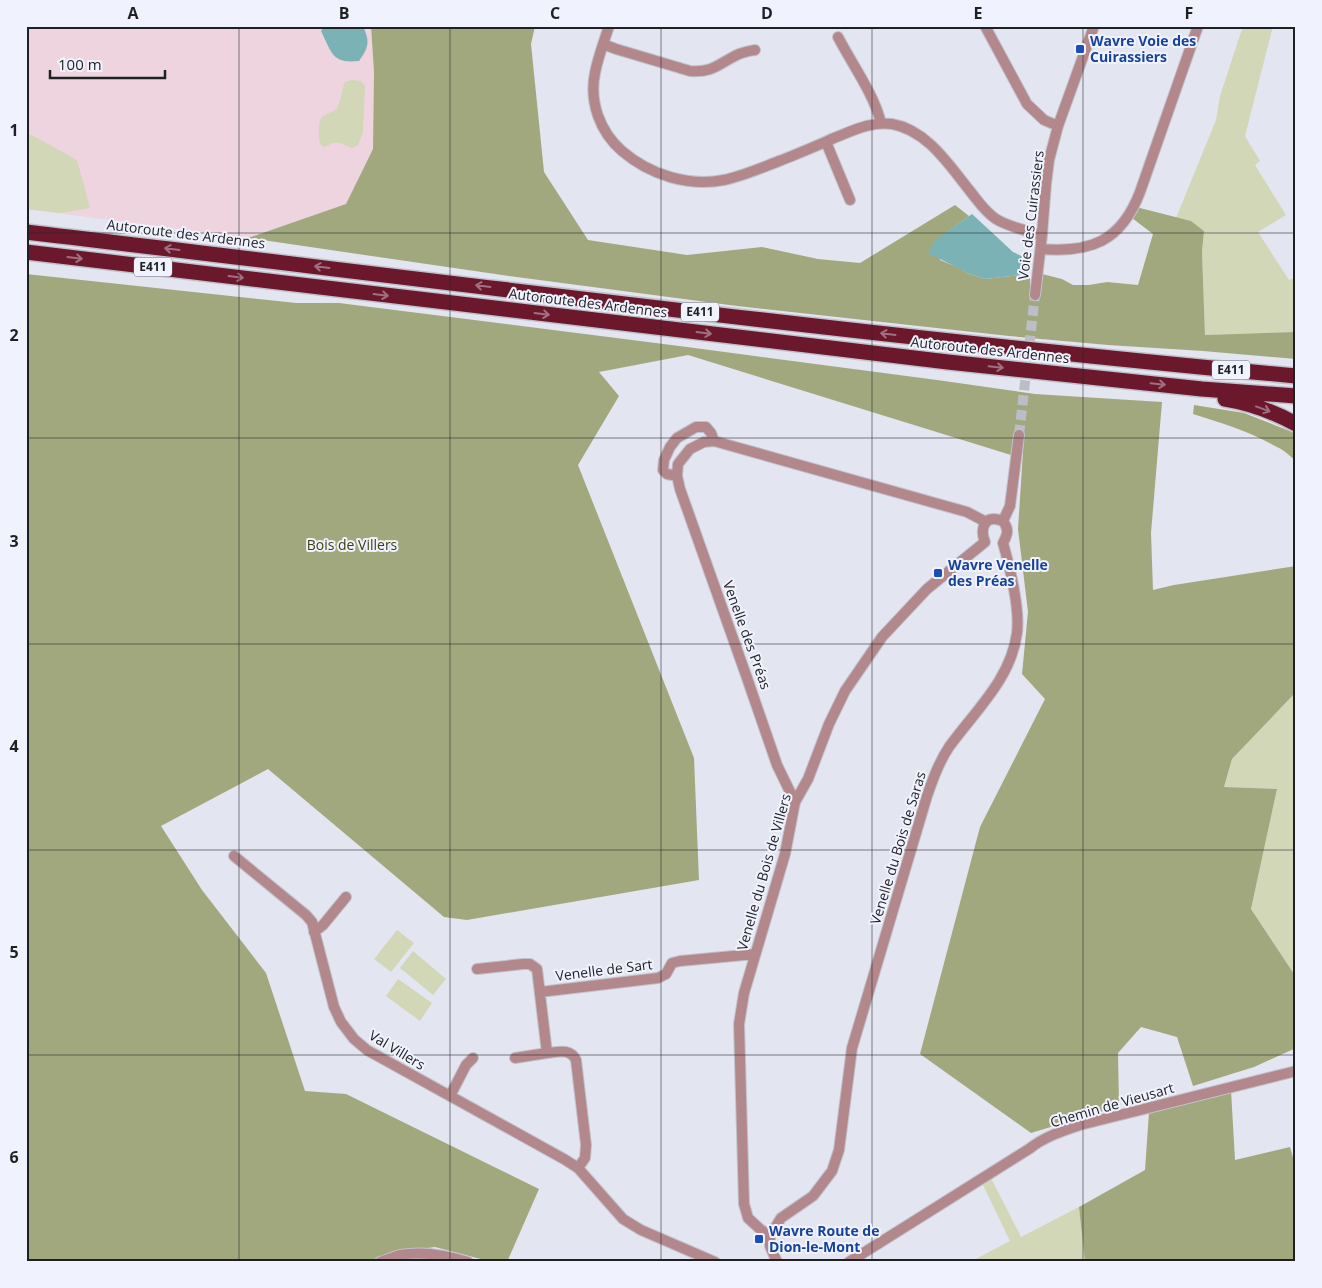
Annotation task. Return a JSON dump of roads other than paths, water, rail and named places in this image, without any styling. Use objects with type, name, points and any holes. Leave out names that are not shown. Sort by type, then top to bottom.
[{"type":"highway","name":"Autoroute des Ardennes","points":[[26,232],[955,342],[1296,376]]},
{"type":"highway","name":"Autoroute des Ardennes","points":[[26,252],[948,362],[1202,389],[1296,396]]},
{"type":"highway","points":[[1167,364],[1190,359],[1296,368]]},
{"type":"highway","points":[[1202,389],[1211,397],[1243,402],[1296,424]]},
{"type":"street","points":[[609,26],[593,87],[598,118],[606,134],[617,146],[639,164],[655,172],[697,182],[724,180],[752,172],[874,123],[892,124],[904,127],[931,144],[979,203],[996,219],[1008,225],[1042,235]]},
{"type":"street","points":[[985,26],[1027,104],[1044,120],[1058,126]]},
{"type":"street","name":"Voie des Cuirassiers","points":[[1035,295],[1046,184],[1053,143],[1094,26]]},
{"type":"street","points":[[1040,249],[1077,250],[1094,245],[1118,230],[1129,216],[1140,192],[1198,26]]},
{"type":"street","points":[[838,37],[873,100],[880,123]]},
{"type":"street","points":[[603,44],[698,72],[713,69],[740,54],[755,50]]},
{"type":"street","points":[[826,142],[850,200]]},
{"type":"street","name":"Venelle des Préas","points":[[796,802],[777,765],[677,476],[667,474],[663,470],[664,460],[670,447],[677,438],[696,426],[706,427],[714,441],[967,512],[986,522]]},
{"type":"street","name":"Venelle du Bois de Saras","points":[[770,1236],[781,1218],[813,1196],[832,1171],[839,1150],[852,1048],[927,796],[935,774],[948,749],[996,687],[1005,672],[1012,654],[1017,632],[1017,613],[1010,570],[1003,543],[1007,535],[1007,528],[1003,521],[1010,506],[1020,435]]},
{"type":"street","points":[[677,476],[678,464],[690,449],[704,442],[714,441]]},
{"type":"street","points":[[1003,521],[993,519],[986,522],[982,535],[985,542],[1003,543]]},
{"type":"street","name":"Venelle du Bois de Villers","points":[[770,1236],[748,1218],[744,1204],[739,1024],[744,993],[785,854],[796,802],[808,779],[829,724],[845,691],[882,637],[927,589],[985,542]]},
{"type":"street","name":"Val Villers","points":[[234,856],[312,922],[334,1007],[347,1032],[367,1050],[578,1168],[623,1219],[641,1230],[715,1262]]},
{"type":"street","points":[[314,932],[323,925],[346,897]]},
{"type":"street","name":"Venelle de Sart","points":[[540,992],[658,978],[666,974],[672,964],[680,961],[755,954]]},
{"type":"street","points":[[477,969],[530,964],[537,969],[547,1054]]},
{"type":"street","points":[[515,1058],[569,1052],[574,1055],[586,1145],[585,1158],[578,1168]]},
{"type":"street","points":[[450,1096],[466,1064],[474,1058]]},
{"type":"street","name":"Chemin de Vieusart","points":[[849,1262],[1038,1142],[1060,1131],[1296,1071]]},
{"type":"street","points":[[770,1236],[770,1246],[777,1262]]},
{"type":"street","points":[[380,1262],[400,1255],[418,1254],[437,1254],[468,1262]]},
{"type":"water","points":[[324,26],[363,26],[367,36],[367,44],[365,52],[359,61],[343,61],[334,55],[321,31]]},
{"type":"water","points":[[972,214],[1013,252],[1032,261],[1028,272],[1021,275],[985,279],[970,274],[928,253],[935,240]]},
{"type":"tunnel","points":[[1019,435],[1035,295]]},
{"type":"place","name":"Wavre Voie des Cuirassiers","points":[[1080,49]]},
{"type":"place","name":"Wavre Venelle des Préas","points":[[938,573]]},
{"type":"place","name":"Wavre Route de Dion-le-Mont","points":[[759,1239]]},
{"type":"park label","name":"Bois de Villers","points":[[352,545]]}]
